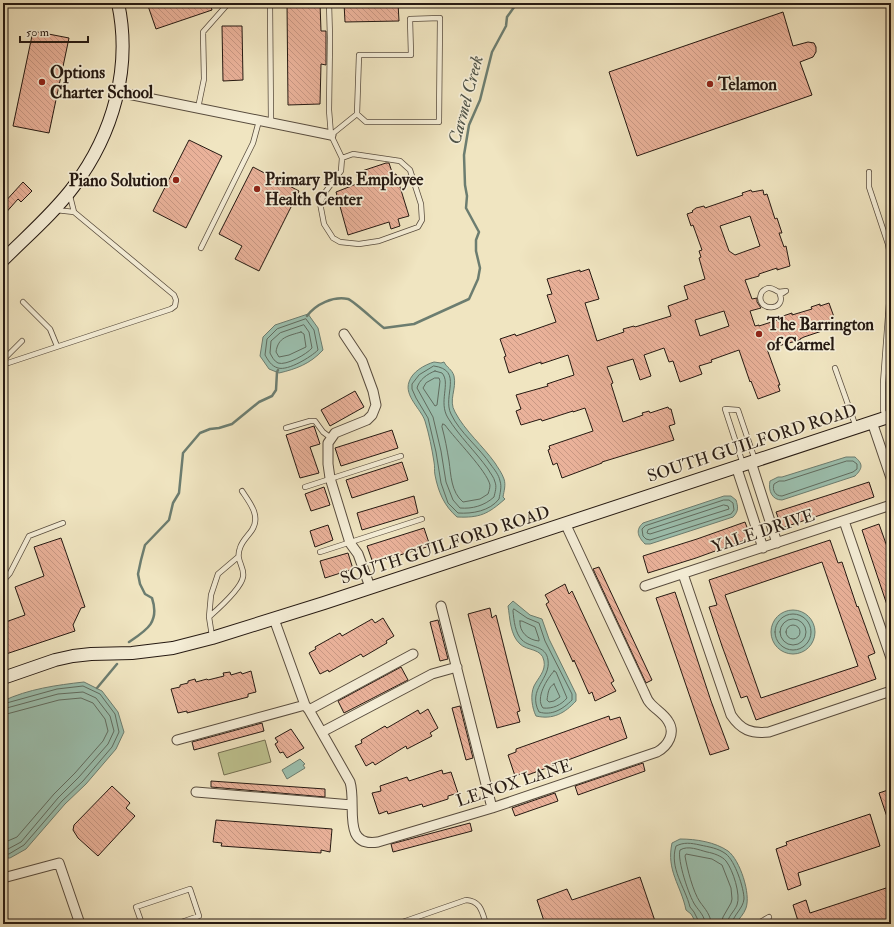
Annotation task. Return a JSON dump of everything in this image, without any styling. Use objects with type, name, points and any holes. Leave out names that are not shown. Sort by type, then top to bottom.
[{"type":"main road","points":[[3,260],[69,192],[90,163],[102,141],[112,117],[118,92],[122,62],[123,34],[118,3]]},
{"type":"main road","name":"SOUTH GUILFORD ROAD","points":[[3,678],[55,660],[73,656],[132,653],[173,648],[212,638],[274,619],[888,417]]},
{"type":"street","points":[[118,92],[331,135]]},
{"type":"street","points":[[344,334],[362,361],[376,405],[372,415],[367,420],[335,433],[331,438],[328,443],[330,478],[350,543],[358,554],[370,587]]},
{"type":"street","points":[[872,422],[891,478]]},
{"type":"street","points":[[746,463],[777,543]]},
{"type":"street","points":[[746,463],[763,548]]},
{"type":"street","name":"YALE DRIVE","points":[[645,586],[891,505]]},
{"type":"street","points":[[844,521],[891,658]]},
{"type":"street","name":"LENOX LANE","points":[[274,619],[307,707],[350,782],[353,790],[352,805],[354,828],[357,837],[365,843],[370,843],[393,838],[492,808],[657,752],[663,749],[671,738],[671,731],[668,721],[649,702],[565,523]]},
{"type":"street","points":[[683,574],[731,715],[738,725],[749,731],[759,733],[769,732],[891,691]]},
{"type":"street","points":[[441,606],[492,808]]},
{"type":"street","points":[[177,740],[307,707],[413,654]]},
{"type":"street","points":[[322,732],[432,674],[457,667]]},
{"type":"street","points":[[196,792],[352,805]]},
{"type":"street","points":[[3,878],[59,863],[80,924]]},
{"type":"lane","points":[[270,3],[271,123]]},
{"type":"lane","points":[[329,3],[329,110],[331,135],[342,158],[341,171],[326,191],[320,203],[324,224],[333,238],[340,242],[359,244],[379,241],[418,227],[422,220],[421,204],[410,170],[400,161],[353,154],[342,158]]},
{"type":"lane","points":[[198,108],[204,79],[203,32],[226,6]]},
{"type":"lane","points":[[440,18],[439,122],[366,122],[358,114],[358,55],[411,55],[410,19],[440,18]]},
{"type":"lane","points":[[331,135],[358,114]]},
{"type":"lane","points":[[201,248],[253,143],[259,121]]},
{"type":"lane","points":[[869,172],[869,187],[888,244],[891,261]]},
{"type":"lane","points":[[69,192],[74,212]]},
{"type":"lane","points":[[8,363],[171,309],[175,306],[176,300],[174,295],[74,212],[54,209]]},
{"type":"lane","points":[[888,417],[883,410],[883,383],[891,277]]},
{"type":"lane","points":[[773,288],[779,293],[780,302],[776,306],[770,308],[764,306],[760,297],[763,291],[773,288]]},
{"type":"lane","points":[[23,302],[50,329],[57,346]]},
{"type":"lane","points":[[3,360],[22,341]]},
{"type":"lane","points":[[835,368],[856,427]]},
{"type":"lane","points":[[725,409],[738,410],[746,463],[725,409]]},
{"type":"lane","points":[[286,428],[315,421],[323,432],[331,438]]},
{"type":"lane","points":[[305,487],[401,456]]},
{"type":"lane","points":[[209,617],[232,595],[243,578],[242,567],[238,558],[240,547],[253,528],[255,517],[254,509],[242,491]]},
{"type":"lane","points":[[320,552],[422,519]]},
{"type":"lane","points":[[3,581],[10,573],[29,536],[63,523]]},
{"type":"lane","points":[[212,638],[209,617],[211,595],[218,574],[238,558]]},
{"type":"lane","points":[[142,924],[136,907],[190,889],[199,916],[176,924]]},
{"type":"lane","points":[[397,924],[466,900],[471,900],[480,906],[486,924]]},
{"type":"lane","points":[[757,924],[769,917]]},
{"type":"green space","points":[[265,740],[271,762],[224,775],[218,753]]},
{"type":"water","points":[[308,314],[318,328],[323,350],[313,359],[291,370],[279,373],[269,369],[260,356],[263,337],[275,325]]},
{"type":"water","points":[[434,362],[444,362],[452,372],[455,381],[452,399],[453,408],[464,426],[495,463],[504,479],[505,486],[503,497],[505,499],[488,512],[478,516],[457,517],[445,503],[436,481],[432,452],[425,421],[409,392],[409,382],[413,375],[422,367]]},
{"type":"water","points":[[846,457],[855,457],[861,464],[860,471],[855,476],[782,500],[773,497],[770,491],[770,481],[778,477]]},
{"type":"water","points":[[724,496],[731,496],[736,500],[738,509],[733,517],[650,544],[645,544],[638,534],[639,528],[643,523]]},
{"type":"water","points":[[513,601],[530,615],[542,619],[549,639],[576,694],[576,701],[568,709],[553,716],[536,716],[532,701],[532,693],[534,686],[543,671],[544,661],[540,654],[520,644],[514,636],[508,606]]},
{"type":"water","points":[[793,610],[805,614],[811,620],[815,632],[811,644],[805,650],[793,654],[781,650],[775,644],[771,632],[775,620],[781,614]]},
{"type":"water","points":[[84,682],[102,691],[118,712],[124,732],[116,749],[26,849],[10,858],[3,858],[3,701],[22,693],[53,686]]},
{"type":"water","points":[[300,759],[305,764],[303,765],[305,768],[287,779],[282,770]]},
{"type":"water","points":[[680,839],[699,840],[717,845],[728,851],[737,862],[746,886],[747,902],[744,912],[735,924],[697,924],[691,914],[686,910],[672,870],[671,862],[672,843]]},
{"type":"building","points":[[147,3],[210,3],[212,10],[156,29]]},
{"type":"building","points":[[287,3],[320,3],[321,31],[326,31],[326,65],[321,64],[320,104],[288,105]]},
{"type":"building","points":[[344,3],[398,3],[399,21],[345,22]]},
{"type":"building","name":"Telamon","points":[[783,12],[793,46],[808,42],[814,43],[816,47],[816,52],[813,57],[800,62],[812,95],[637,156],[609,72]]},
{"type":"building","points":[[222,26],[242,26],[243,80],[223,81]]},
{"type":"building","points":[[33,31],[69,38],[49,133],[13,126]]},
{"type":"building","points":[[189,140],[222,156],[186,228],[153,211]]},
{"type":"building","points":[[389,163],[393,175],[396,174],[409,216],[398,219],[400,226],[391,229],[389,222],[348,235],[336,192],[359,183],[356,173]]},
{"type":"building","points":[[253,167],[299,191],[259,271],[235,259],[242,246],[219,234]]},
{"type":"building","points":[[23,182],[32,191],[21,202],[18,199],[3,216],[3,204]]},
{"type":"building","name":"The Barrington of Carmel","points":[[751,190],[752,192],[763,190],[764,195],[767,194],[775,219],[777,218],[782,233],[779,233],[784,247],[786,246],[790,266],[777,270],[777,268],[745,280],[752,299],[757,298],[757,302],[761,308],[750,311],[755,326],[784,318],[783,316],[792,313],[792,315],[812,309],[811,307],[820,304],[820,306],[829,303],[834,317],[831,318],[833,321],[820,325],[822,331],[804,337],[800,340],[767,349],[780,385],[778,385],[780,391],[758,399],[751,381],[750,382],[739,350],[699,366],[702,374],[680,382],[673,361],[669,362],[664,348],[644,355],[651,376],[640,380],[633,359],[607,367],[613,383],[611,384],[623,422],[643,415],[642,413],[649,411],[650,413],[668,407],[671,409],[675,424],[669,426],[674,440],[602,462],[562,478],[557,463],[553,465],[548,450],[550,449],[549,446],[593,431],[585,408],[542,421],[541,419],[521,425],[516,411],[521,409],[516,395],[548,386],[547,384],[574,375],[568,355],[509,373],[504,357],[506,356],[500,339],[515,334],[516,336],[556,322],[547,295],[552,294],[547,279],[580,270],[580,272],[589,269],[599,299],[585,303],[597,341],[624,332],[623,329],[635,327],[671,316],[668,306],[688,299],[684,286],[705,279],[699,258],[701,257],[699,251],[702,250],[693,225],[691,226],[687,214],[693,212],[692,211],[696,208],[704,206],[705,208],[743,195],[742,193]],"holes":[[[750,216],[760,246],[735,255],[729,251],[720,226]],[[724,311],[729,326],[700,336],[695,320]]]},
{"type":"building","points":[[355,391],[364,407],[330,426],[321,410]]},
{"type":"building","points":[[314,426],[320,444],[310,447],[319,473],[300,478],[286,435]]},
{"type":"building","points":[[392,430],[398,448],[341,466],[335,448]]},
{"type":"building","points":[[402,462],[408,480],[352,498],[346,480]]},
{"type":"building","points":[[869,482],[874,497],[782,528],[776,512]]},
{"type":"building","points":[[324,487],[330,505],[311,511],[305,494]]},
{"type":"building","points":[[414,496],[418,513],[362,530],[357,513]]},
{"type":"building","points":[[745,522],[751,538],[696,558],[648,573],[643,556]]},
{"type":"building","points":[[879,524],[891,558],[891,614],[862,530]]},
{"type":"building","points":[[328,525],[333,540],[315,547],[310,531]]},
{"type":"building","points":[[424,528],[430,546],[373,563],[367,546]]},
{"type":"building","points":[[61,538],[85,607],[81,608],[73,625],[75,631],[3,655],[3,623],[25,615],[15,587],[44,576],[34,547]]},
{"type":"building","points":[[830,540],[838,563],[842,562],[857,607],[858,606],[875,653],[868,656],[876,679],[756,720],[747,696],[741,698],[722,646],[709,607],[717,605],[709,580]],"holes":[[[822,562],[858,666],[761,698],[725,595]]]},
{"type":"building","points":[[348,553],[353,569],[325,578],[320,561]]},
{"type":"building","points":[[599,567],[652,680],[646,683],[593,569]]},
{"type":"building","points":[[565,584],[569,594],[572,591],[614,681],[611,683],[616,691],[595,701],[592,692],[589,694],[546,604],[549,602],[545,595]]},
{"type":"building","points":[[675,592],[711,701],[729,749],[710,755],[656,598]]},
{"type":"building","points":[[490,608],[492,618],[496,615],[520,711],[517,712],[520,722],[497,728],[468,614]]},
{"type":"building","points":[[383,618],[394,636],[386,641],[387,643],[363,657],[361,654],[329,672],[328,670],[320,674],[309,653],[316,649],[315,647],[340,633],[342,636],[372,619],[375,623]]},
{"type":"building","points":[[438,620],[448,659],[440,661],[430,622]]},
{"type":"building","points":[[401,667],[408,680],[344,713],[338,701]]},
{"type":"building","points":[[251,671],[256,692],[248,694],[248,697],[187,713],[187,711],[178,713],[171,689],[180,687],[180,685],[195,679],[196,682],[224,676],[223,673],[230,672],[231,675]]},
{"type":"building","points":[[460,706],[473,758],[466,760],[452,708]]},
{"type":"building","points":[[428,709],[438,728],[430,733],[432,736],[407,749],[406,746],[375,765],[373,762],[366,766],[355,746],[362,743],[361,740],[385,726],[387,728],[418,710],[420,714]]},
{"type":"building","points":[[609,716],[610,720],[620,717],[627,738],[525,776],[523,773],[515,776],[508,755],[516,752],[516,749]]},
{"type":"building","points":[[262,723],[264,731],[194,750],[192,742]]},
{"type":"building","points":[[291,729],[304,748],[287,758],[283,752],[280,753],[275,744],[278,742],[275,738]]},
{"type":"building","points":[[643,763],[645,771],[578,795],[575,786]]},
{"type":"building","points":[[442,770],[443,774],[451,772],[458,793],[448,796],[448,799],[423,807],[422,804],[388,814],[387,811],[379,814],[372,793],[381,791],[380,786],[407,777],[409,781]]},
{"type":"building","points":[[211,781],[325,789],[325,797],[211,787]]},
{"type":"building","points":[[112,786],[130,803],[126,808],[135,816],[98,856],[78,838],[73,830],[74,825]]},
{"type":"building","points":[[891,789],[891,826],[890,826],[879,793]]},
{"type":"building","points":[[555,793],[558,801],[515,816],[512,808]]},
{"type":"building","points":[[870,814],[880,846],[798,873],[801,885],[788,890],[776,849],[787,845],[786,842]]},
{"type":"building","points":[[216,820],[332,829],[330,852],[321,850],[321,853],[221,846],[222,843],[213,842]]},
{"type":"building","points":[[470,823],[472,831],[393,852],[391,844]]},
{"type":"building","points":[[640,877],[656,924],[545,924],[537,900],[567,889],[572,900]]},
{"type":"building","points":[[886,888],[888,895],[891,894],[891,922],[886,924],[799,924],[793,905],[806,900],[810,913]]},
{"type":"waterway","name":"Carmel Creek","points":[[307,316],[315,308],[325,302],[342,298],[348,299],[384,328],[414,324],[469,299],[478,279],[480,268],[476,251],[476,240],[479,232],[466,208],[467,196],[464,155],[469,125],[480,100],[492,52],[506,26],[507,17],[517,3]]},
{"type":"waterway","name":"Carmel Creek","points":[[129,642],[146,629],[153,619],[154,606],[152,598],[145,594],[140,584],[138,574],[145,545],[169,520],[173,503],[179,493],[183,453],[200,433],[232,424],[259,402],[272,396],[276,390],[278,370]]},
{"type":"waterway","name":"Carmel Creek","points":[[97,688],[117,664]]},
{"type":"place","name":"Options Charter School","points":[[42,82]]},
{"type":"place","name":"Telamon","points":[[710,84]]},
{"type":"place","name":"Piano Solution","points":[[176,180]]},
{"type":"place","name":"Primary Plus Employee Health Center","points":[[257,189]]},
{"type":"place","name":"The Barrington of Carmel","points":[[759,334]]}]
